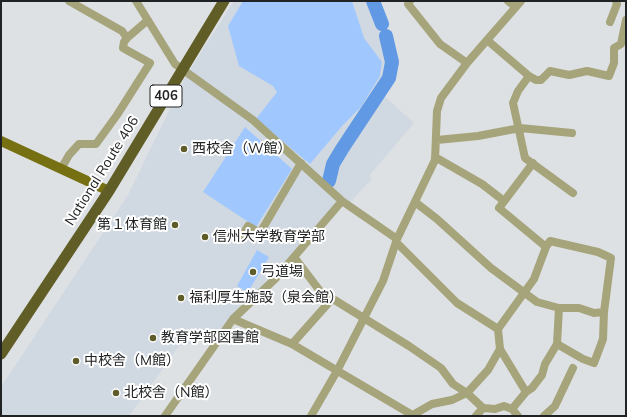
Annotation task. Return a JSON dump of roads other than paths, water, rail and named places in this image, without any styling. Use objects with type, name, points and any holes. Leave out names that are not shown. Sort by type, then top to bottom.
[{"type":"highway","name":"National Route 406","points":[[1,354],[109,191],[223,2]]},
{"type":"main road","points":[[1,141],[109,191]]},
{"type":"street","points":[[69,1],[122,31],[127,38]]},
{"type":"street","points":[[136,1],[175,64],[183,68],[253,120],[342,201],[397,240],[457,303],[498,329]]},
{"type":"street","points":[[410,1],[408,4],[440,44],[467,62]]},
{"type":"street","points":[[312,416],[383,281],[397,240],[436,156],[437,111],[441,98],[467,62],[518,4],[508,1]]},
{"type":"street","points":[[610,22],[618,4],[616,1]]},
{"type":"street","points":[[61,169],[69,154],[80,144],[96,144],[117,115],[150,63],[123,48],[124,42],[127,38],[148,20]]},
{"type":"street","points":[[487,40],[529,76],[542,80],[550,71],[569,74],[587,71],[609,76],[614,63],[614,48],[621,44],[626,20]]},
{"type":"street","points":[[529,76],[518,91],[513,103],[520,128],[525,158],[573,193]]},
{"type":"street","points":[[437,140],[478,136],[520,128],[572,133]]},
{"type":"street","points":[[436,156],[482,184],[504,201]]},
{"type":"street","points":[[242,236],[248,226],[260,234],[301,163]]},
{"type":"street","points":[[533,163],[499,208],[546,248]]},
{"type":"street","points":[[165,416],[233,319],[276,278],[342,201]]},
{"type":"street","points":[[415,202],[437,219],[490,268],[537,302],[559,308],[580,308],[594,313],[604,312]]},
{"type":"street","points":[[526,392],[500,349],[498,329],[534,279],[550,241],[598,252],[611,258],[604,312],[603,339],[594,363],[583,359],[557,344]]},
{"type":"street","points":[[294,257],[320,291],[409,346],[441,368],[453,384],[468,393],[483,408],[495,409],[504,406],[512,409],[518,416]]},
{"type":"street","points":[[292,344],[332,299]]},
{"type":"street","points":[[512,409],[542,375],[545,364],[557,344],[559,308]]},
{"type":"street","points":[[233,319],[292,344],[412,415],[432,404],[452,400],[468,393],[488,370],[500,349]]},
{"type":"street","points":[[544,416],[555,406],[572,368]]},
{"type":"street","points":[[476,416],[483,408]]},
{"type":"waterway","points":[[373,1],[382,24]]},
{"type":"waterway","points":[[329,181],[333,164],[389,78],[392,62],[386,36]]},
{"type":"place","name":"西校舎（W館）","points":[[184,149]]},
{"type":"place","name":"第１体育館","points":[[175,225]]},
{"type":"place","name":"信州大学教育学部","points":[[205,237]]},
{"type":"place","name":"弓道場","points":[[253,272]]},
{"type":"place","name":"福利厚生施設（泉会館）","points":[[181,298]]},
{"type":"place","name":"教育学部図書館","points":[[153,338]]},
{"type":"place","name":"中校舎（M館）","points":[[76,361]]},
{"type":"place","name":"北校舎（N館）","points":[[116,393]]}]
